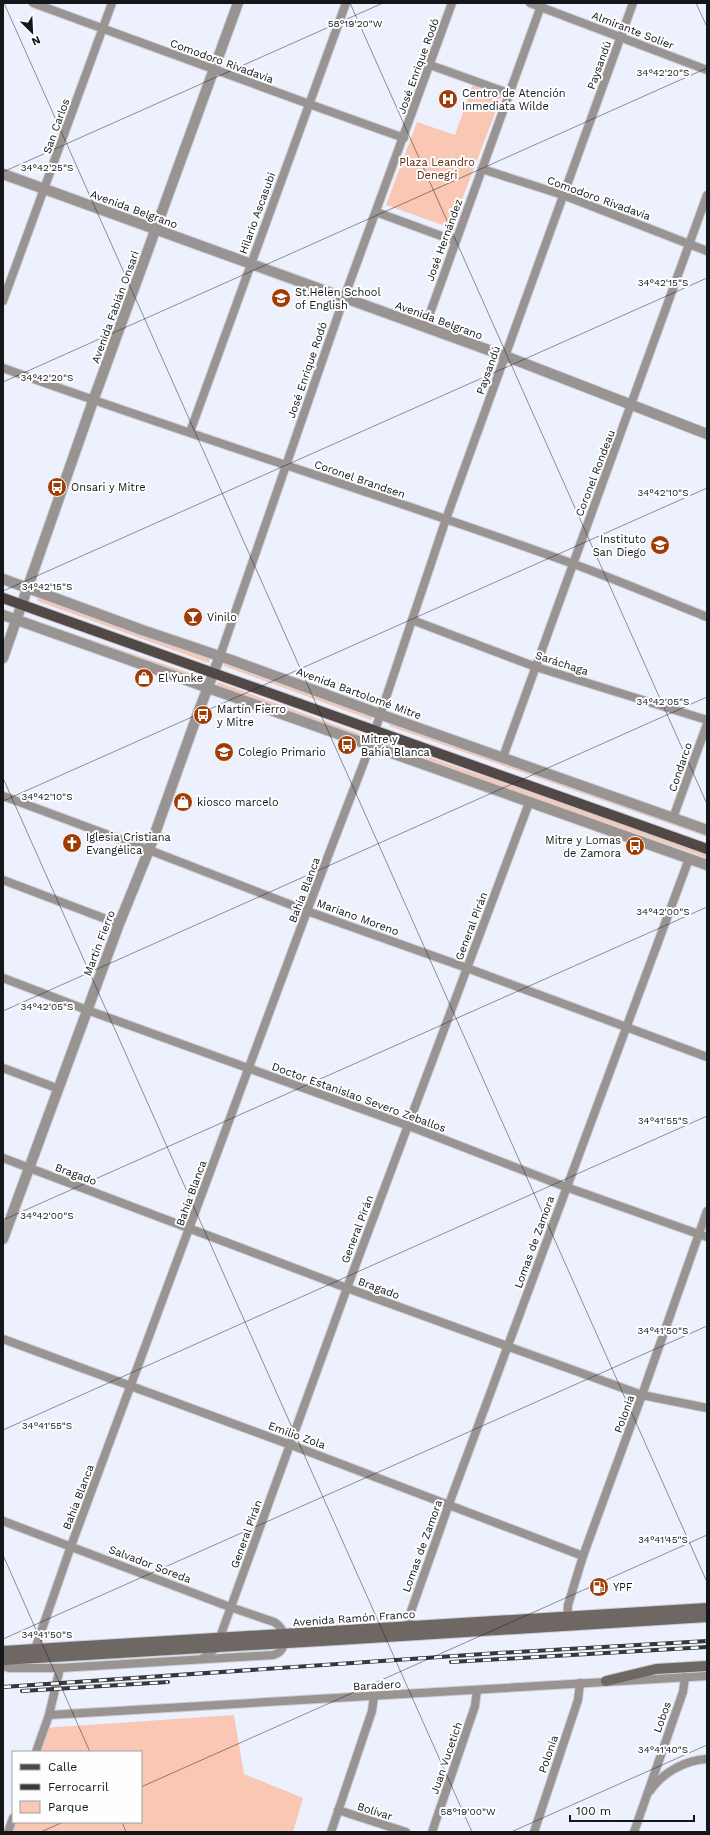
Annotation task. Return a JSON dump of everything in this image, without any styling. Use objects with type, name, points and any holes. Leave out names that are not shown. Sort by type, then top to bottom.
[{"type":"main road","points":[[3,598],[707,849]]},
{"type":"main road","name":"Avenida Ramón Franco","points":[[567,1621],[707,1608]]},
{"type":"main road","name":"Avenida Ramón Franco","points":[[3,1660],[216,1648],[284,1639],[408,1630],[567,1621],[707,1617]]},
{"type":"main road","name":"Avenida Ramón Franco","points":[[3,1651],[219,1637],[284,1639]]},
{"type":"main road","points":[[606,1681],[656,1669],[707,1666]]},
{"type":"street","name":"Comodoro Rivadavia","points":[[33,3],[404,138]]},
{"type":"street","name":"San Carlos","points":[[3,301],[112,3]]},
{"type":"street","name":"Avenida Fabián Onsari","points":[[3,658],[93,401],[238,3]]},
{"type":"street","name":"Hilario Ascasubi","points":[[190,432],[346,3]]},
{"type":"street","name":"José Enrique Rodó","points":[[220,656],[344,298],[404,138],[452,3]]},
{"type":"street","name":"Almirante Solier","points":[[530,3],[541,5],[707,70]]},
{"type":"street","name":"Paysandú","points":[[370,746],[446,519],[633,3]]},
{"type":"street","name":"José Hernández","points":[[425,327],[508,93],[541,5]]},
{"type":"street","points":[[430,65],[508,93]]},
{"type":"street","name":"Comodoro Rivadavia","points":[[482,168],[563,195],[707,251]]},
{"type":"street","name":"Avenida Belgrano","points":[[3,174],[504,356],[707,434]]},
{"type":"street","name":"Coronel Rondeau","points":[[503,757],[707,195]]},
{"type":"street","points":[[376,212],[455,241]]},
{"type":"street","name":"Coronel Brandsen","points":[[3,368],[93,401],[190,432],[446,519],[572,564],[707,617]]},
{"type":"street","name":"Avenida Bartolomé Mitre","points":[[3,579],[142,630],[220,656],[381,715],[707,830]]},
{"type":"street","points":[[3,615],[707,865]]},
{"type":"street","name":"Saráchaga","points":[[412,620],[536,667],[707,720]]},
{"type":"street","name":"Martín Fierro","points":[[3,1239],[118,924],[149,850],[207,688],[220,656]]},
{"type":"street","name":"Condarco","points":[[674,818],[707,724]]},
{"type":"street","name":"Bahía Blanca","points":[[35,1649],[71,1546],[307,911],[370,746]]},
{"type":"street","name":"Mariano Moreno","points":[[3,796],[307,911],[467,968],[707,1057]]},
{"type":"street","name":"General Pirán","points":[[216,1648],[347,1288],[529,803]]},
{"type":"street","name":"Lomas de Zamora","points":[[408,1630],[410,1614],[448,1504],[689,859]]},
{"type":"street","points":[[3,880],[118,924]]},
{"type":"street","name":"Doctor Estanislao Severo Zeballos","points":[[3,978],[248,1069],[409,1126],[566,1187],[698,1235],[707,1236]]},
{"type":"street","points":[[3,1068],[59,1089]]},
{"type":"street","name":"Bragado","points":[[3,1158],[347,1288],[508,1345],[642,1395],[707,1408]]},
{"type":"street","name":"Polonia","points":[[567,1621],[568,1605],[583,1556],[707,1211]]},
{"type":"street","name":"Emilio Zola","points":[[3,1339],[131,1387],[291,1444],[583,1556]]},
{"type":"street","name":"Salvador Soreda","points":[[3,1521],[230,1607],[274,1622],[279,1625],[284,1639]]},
{"type":"street","points":[[3,1666],[9,1668],[60,1668],[273,1655],[281,1652],[284,1639]]},
{"type":"street","points":[[202,1659],[216,1648]]},
{"type":"street","points":[[36,1751],[49,1715],[60,1668]]},
{"type":"street","name":"Baradero","points":[[49,1715],[707,1676]]},
{"type":"street","name":"Lobos","points":[[634,1832],[683,1692],[685,1677]]},
{"type":"street","name":"Polonia","points":[[534,1832],[578,1700],[580,1683]]},
{"type":"street","name":"Juan Vucetich","points":[[432,1832],[475,1706],[477,1690]]},
{"type":"street","points":[[331,1832],[372,1711],[374,1696]]},
{"type":"street","points":[[646,1797],[653,1787],[666,1775],[689,1763],[707,1759]]},
{"type":"street","points":[[656,1766],[660,1772],[666,1775]]},
{"type":"street","name":"Bolívar","points":[[338,1810],[406,1832]]},
{"type":"street","points":[[8,1832],[12,1821]]},
{"type":"green space","name":"Plaza Leandro Denegri","points":[[473,84],[502,95],[451,228],[386,205],[417,122],[455,135]]},
{"type":"green space","points":[[38,597],[210,659],[209,663],[37,601]]},
{"type":"green space","points":[[29,619],[205,678],[203,681],[28,621]]},
{"type":"green space","points":[[224,664],[372,716],[371,720],[224,666]]},
{"type":"green space","points":[[218,682],[366,736],[365,739],[216,686]]},
{"type":"green space","points":[[391,723],[707,833],[707,837],[389,726]]},
{"type":"green space","points":[[383,741],[707,854],[707,858],[382,745]]},
{"type":"green space","points":[[234,1715],[244,1774],[303,1798],[293,1832],[11,1832],[14,1823],[142,1823],[142,1751],[36,1751],[43,1728]]},
{"type":"railway","points":[[3,1687],[498,1653],[707,1641]]},
{"type":"railway","points":[[451,1662],[707,1647]]},
{"type":"railway","points":[[22,1691],[168,1682]]},
{"type":"place","name":"Centro de Atención Inmediata Wilde","points":[[448,99]]},
{"type":"place","name":"St.Helen School of English","points":[[281,298]]},
{"type":"place","name":"Onsari y Mitre","points":[[57,487]]},
{"type":"place","name":"Instituto San Diego","points":[[660,545]]},
{"type":"place","name":"Vinilo","points":[[193,617]]},
{"type":"place","name":"El Yunke","points":[[144,678]]},
{"type":"place","name":"Martín Fierro y Mitre","points":[[203,715]]},
{"type":"place","name":"Mitre y Bahía Blanca","points":[[347,745]]},
{"type":"place","name":"Colegio Primario","points":[[224,752]]},
{"type":"place","name":"kiosco marcelo","points":[[183,802]]},
{"type":"place","name":"Iglesia Cristiana Evangélica","points":[[72,843]]},
{"type":"place","name":"Mitre y Lomas de Zamora","points":[[635,846]]},
{"type":"place","name":"YPF","points":[[599,1587]]}]
